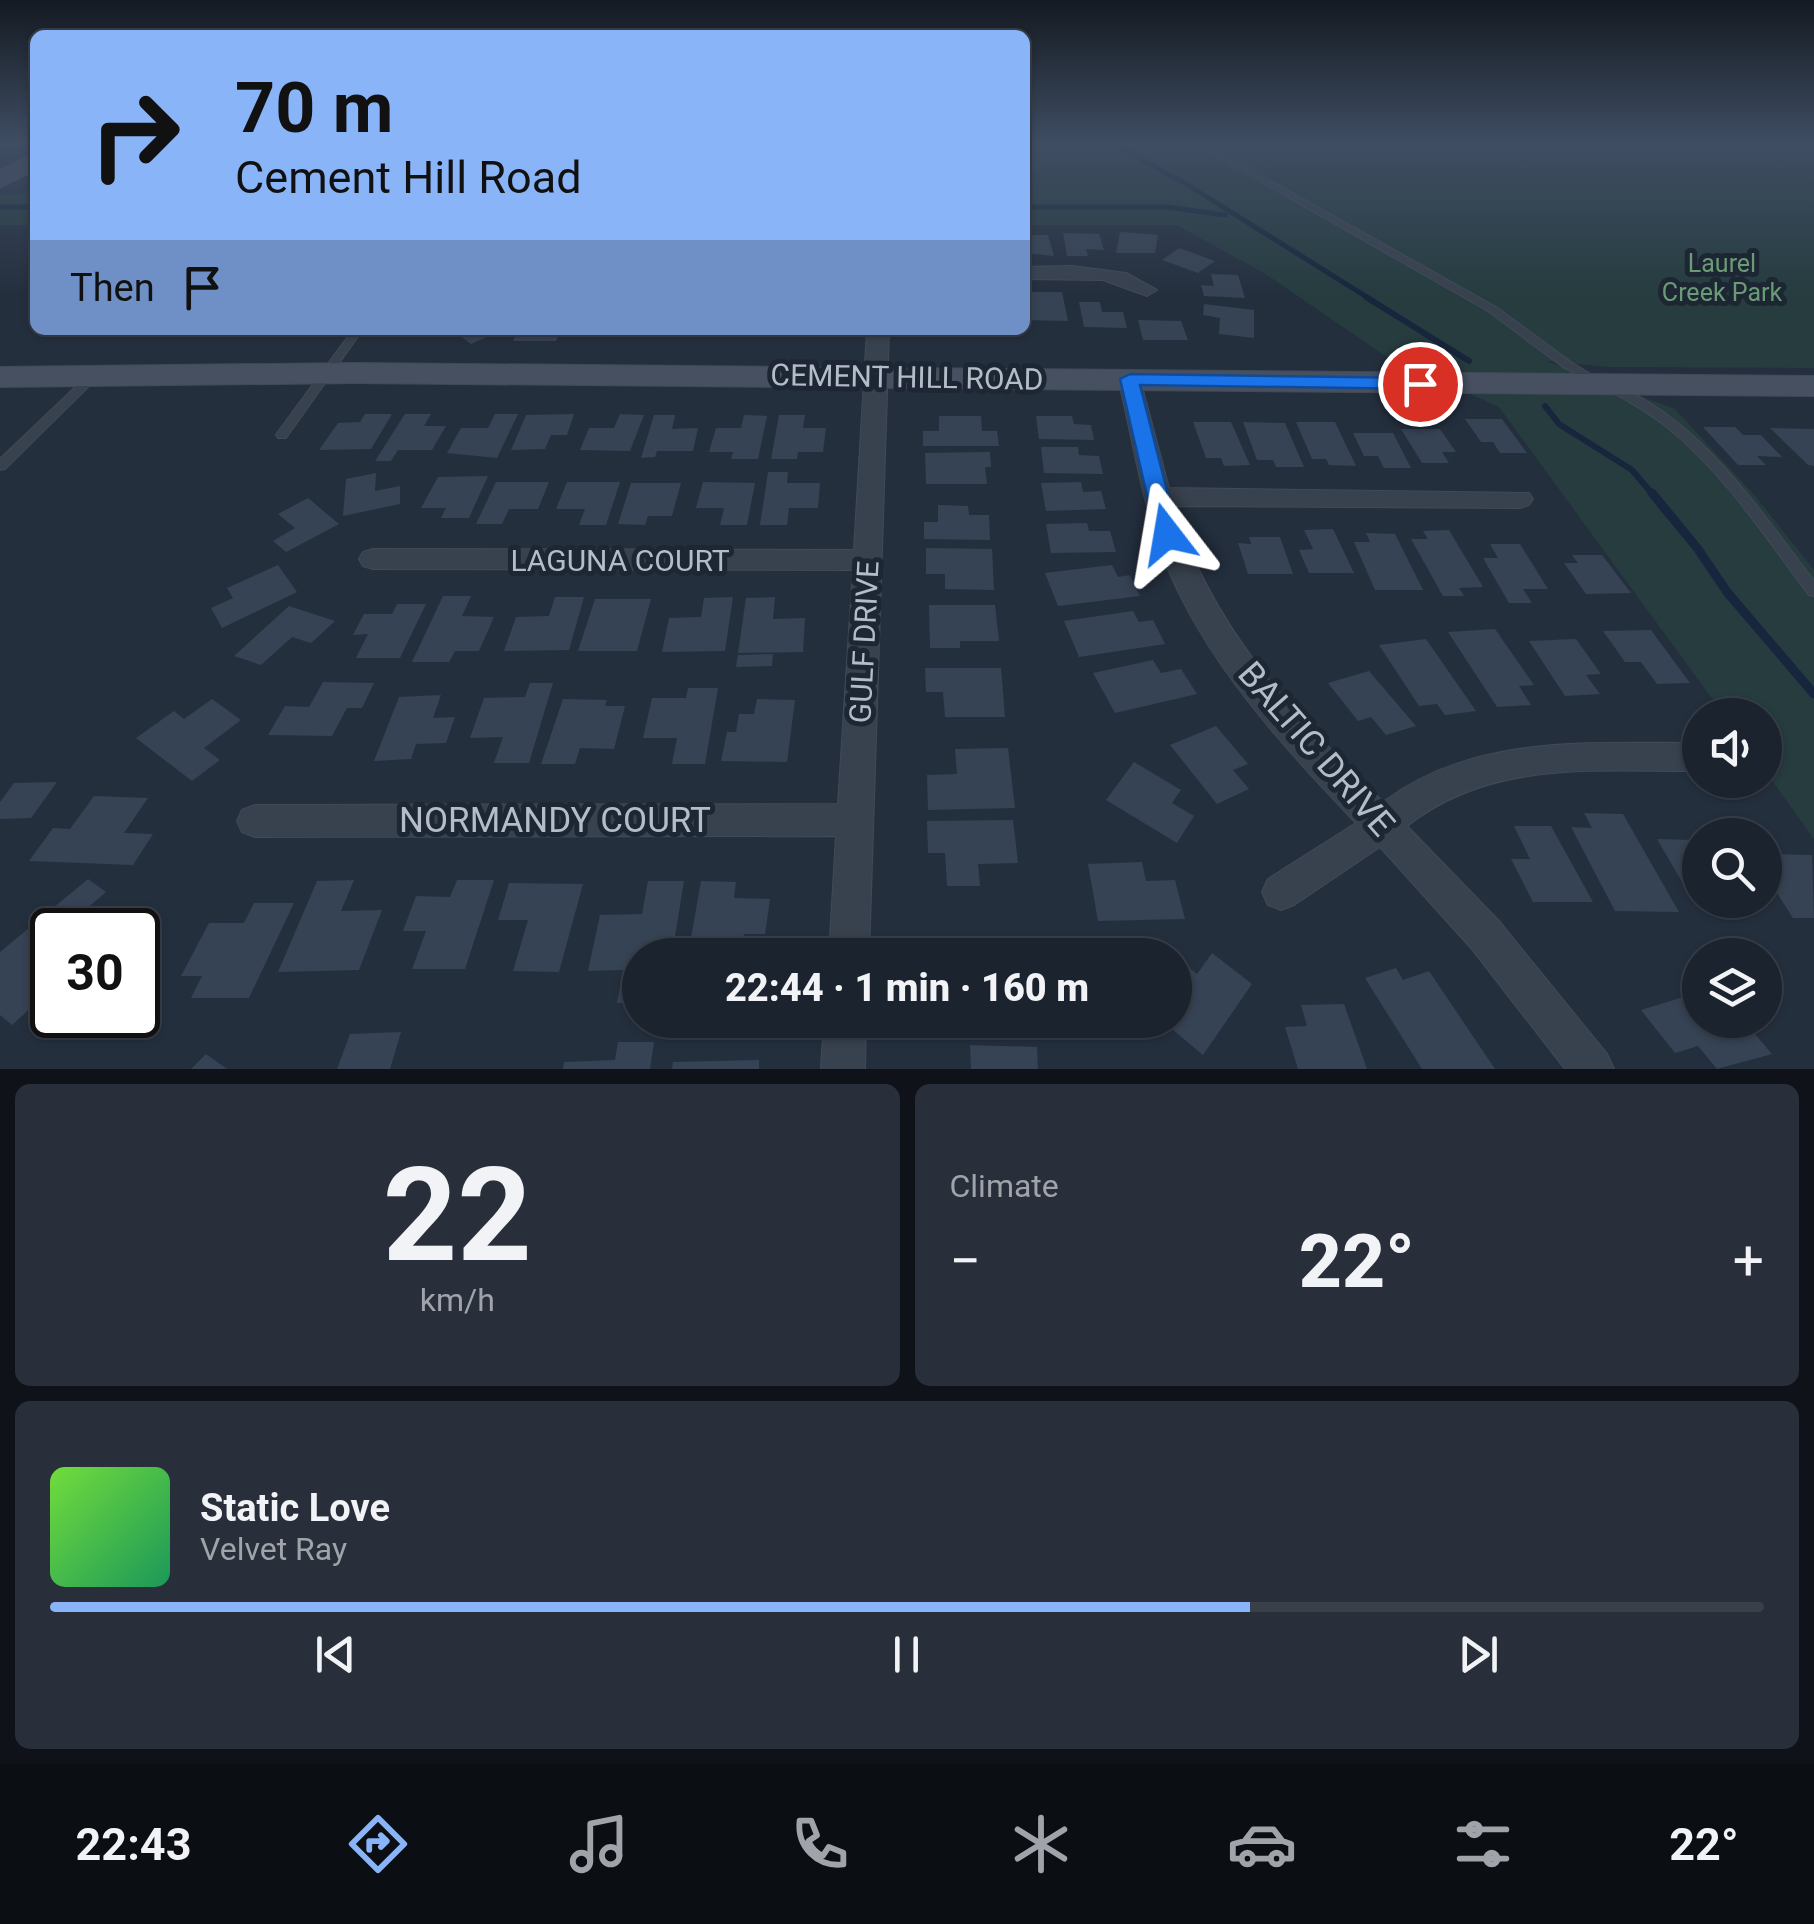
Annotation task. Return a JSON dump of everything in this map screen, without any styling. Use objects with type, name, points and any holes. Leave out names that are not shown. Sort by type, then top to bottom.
[{"type":"street","points":[[1030,274],[1106,274],[1130,278],[1147,290]]},
{"type":"street","name":"GULF DRIVE","points":[[850,938],[878,335]]},
{"type":"street","name":"CEMENT HILL ROAD","points":[[0,377],[878,376],[1814,386]]},
{"type":"street","name":"BALTIC DRIVE","points":[[1130,379],[1167,534],[1190,586],[1224,642],[1268,704],[1499,950],[1592,1069]]},
{"type":"street","points":[[1158,497],[1520,499]]},
{"type":"street","name":"LAGUNA COURT","points":[[373,560],[867,560]]},
{"type":"street","points":[[1282,892],[1420,795],[1473,771],[1555,758],[1682,756]]},
{"type":"street","name":"NORMANDY COURT","points":[[254,821],[856,820]]},
{"type":"street","points":[[843,1069],[845,1038]]},
{"type":"lane","points":[[1288,194],[1492,309],[1533,335],[1565,367],[1648,403],[1708,459],[1814,591]]},
{"type":"lane","points":[[282,435],[354,335]]},
{"type":"lane","points":[[0,466],[91,378]]},
{"type":"green space","points":[[0,194],[30,194],[30,225],[0,225]]},
{"type":"green space","name":"Laurel Creek Park","points":[[1030,194],[1814,194],[1814,368],[1610,367],[1546,361],[1675,409],[1756,497],[1814,570],[1814,839],[1782,795],[1782,698],[1712,698],[1499,407],[1384,355],[1264,273],[1176,225],[1030,225]]},
{"type":"building","points":[[1120,232],[1158,235],[1155,253],[1116,253]]},
{"type":"building","points":[[1063,233],[1099,234],[1104,250],[1086,249],[1088,256],[1067,256]]},
{"type":"building","points":[[1031,235],[1048,235],[1054,256],[1030,254]]},
{"type":"building","points":[[1179,248],[1215,261],[1198,273],[1162,260]]},
{"type":"building","points":[[1211,274],[1238,275],[1245,298],[1204,296],[1201,285],[1214,286]]},
{"type":"building","points":[[1031,292],[1062,292],[1068,321],[1030,320]]},
{"type":"building","points":[[1079,302],[1100,302],[1102,312],[1123,312],[1127,328],[1084,327]]},
{"type":"building","points":[[1204,304],[1254,310],[1254,338],[1219,334],[1220,318],[1203,315]]},
{"type":"building","points":[[1138,320],[1181,321],[1188,340],[1143,340]]},
{"type":"building","points":[[459,335],[492,335],[471,344]]},
{"type":"building","points":[[516,335],[559,335],[556,341],[513,341]]},
{"type":"building","points":[[365,414],[392,414],[371,449],[319,450],[338,423],[360,422]]},
{"type":"building","points":[[405,414],[431,414],[424,426],[446,426],[432,450],[398,450],[391,461],[375,461]]},
{"type":"building","points":[[495,414],[518,414],[497,458],[447,453],[461,428],[488,428]]},
{"type":"building","points":[[574,414],[567,435],[551,435],[545,449],[511,450],[526,415]]},
{"type":"building","points":[[620,414],[644,415],[630,451],[580,450],[589,428],[614,428]]},
{"type":"building","points":[[654,415],[675,415],[672,429],[698,428],[693,451],[657,451],[655,457],[641,458]]},
{"type":"building","points":[[744,415],[767,416],[758,459],[731,459],[733,452],[709,452],[716,428],[741,428]]},
{"type":"building","points":[[779,415],[805,415],[803,428],[826,428],[823,452],[798,452],[797,459],[771,459]]},
{"type":"building","points":[[939,416],[981,416],[982,431],[997,431],[999,446],[923,446],[923,431],[939,431]]},
{"type":"building","points":[[1036,416],[1072,416],[1074,424],[1091,425],[1094,440],[1039,439]]},
{"type":"building","points":[[1465,419],[1502,419],[1527,453],[1500,453],[1493,442],[1481,442]]},
{"type":"building","points":[[1193,422],[1231,422],[1250,465],[1224,466],[1221,458],[1206,458]]},
{"type":"building","points":[[1243,422],[1285,423],[1304,467],[1276,467],[1273,460],[1257,460]]},
{"type":"building","points":[[1296,422],[1335,422],[1356,466],[1329,465],[1326,459],[1312,459]]},
{"type":"building","points":[[1703,427],[1735,427],[1743,435],[1761,435],[1782,457],[1757,456],[1766,465],[1738,465]]},
{"type":"building","points":[[1770,428],[1814,429],[1814,466],[1808,465]]},
{"type":"building","points":[[1401,429],[1440,429],[1456,452],[1442,452],[1449,463],[1422,463]]},
{"type":"building","points":[[1353,433],[1393,433],[1411,468],[1384,468],[1378,456],[1364,456]]},
{"type":"building","points":[[1041,447],[1078,447],[1079,455],[1099,456],[1103,474],[1044,473]]},
{"type":"building","points":[[990,452],[991,467],[985,467],[987,484],[926,484],[925,453]]},
{"type":"building","points":[[768,472],[788,472],[787,483],[820,483],[818,508],[789,508],[787,525],[760,525]]},
{"type":"building","points":[[376,473],[375,491],[400,486],[400,504],[343,516],[346,479]]},
{"type":"building","points":[[488,476],[469,518],[441,518],[446,508],[421,508],[438,477]]},
{"type":"building","points":[[496,482],[549,482],[538,509],[509,509],[502,524],[476,524]]},
{"type":"building","points":[[567,482],[620,482],[606,525],[579,525],[585,509],[556,509]]},
{"type":"building","points":[[703,482],[755,483],[747,525],[720,525],[724,508],[696,508]]},
{"type":"building","points":[[1081,482],[1083,492],[1101,491],[1106,509],[1046,511],[1041,483]]},
{"type":"building","points":[[631,483],[681,483],[672,516],[648,516],[645,525],[618,524]]},
{"type":"building","points":[[308,498],[339,524],[286,552],[273,541],[295,528],[278,514]]},
{"type":"building","points":[[938,505],[968,506],[969,515],[989,515],[990,540],[924,539],[924,522],[938,522]]},
{"type":"building","points":[[1087,523],[1089,531],[1110,531],[1116,552],[1051,553],[1046,524]]},
{"type":"building","points":[[1333,529],[1354,573],[1309,573],[1299,550],[1313,549],[1304,530]]},
{"type":"building","points":[[1449,530],[1483,587],[1459,588],[1464,596],[1443,596],[1411,539],[1428,539],[1423,531]]},
{"type":"building","points":[[1366,533],[1395,534],[1423,590],[1375,590],[1354,542],[1370,542]]},
{"type":"building","points":[[1249,537],[1280,537],[1293,574],[1248,574],[1238,543],[1251,544]]},
{"type":"building","points":[[1490,544],[1520,544],[1548,589],[1523,589],[1532,603],[1509,603],[1483,558],[1498,558]]},
{"type":"building","points":[[926,548],[992,549],[994,590],[945,589],[945,574],[926,574]]},
{"type":"building","points":[[1572,555],[1602,555],[1631,593],[1586,594],[1564,563],[1578,563]]},
{"type":"building","points":[[278,565],[297,592],[222,628],[211,608],[233,598],[227,588]]},
{"type":"building","points":[[1112,565],[1118,577],[1130,575],[1140,596],[1058,606],[1045,573]]},
{"type":"building","points":[[443,596],[471,596],[462,616],[494,617],[479,651],[455,651],[449,662],[412,662]]},
{"type":"building","points":[[555,597],[584,597],[569,650],[504,651],[516,617],[549,616]]},
{"type":"building","points":[[733,597],[725,651],[662,652],[669,618],[701,617],[704,598]]},
{"type":"building","points":[[775,597],[773,619],[805,618],[803,652],[738,653],[746,598]]},
{"type":"building","points":[[595,599],[651,599],[637,651],[578,651]]},
{"type":"building","points":[[397,604],[426,604],[400,658],[356,658],[368,634],[353,635],[364,614],[392,614]]},
{"type":"building","points":[[929,605],[995,605],[999,641],[960,641],[960,648],[930,648]]},
{"type":"building","points":[[289,606],[335,621],[311,643],[292,637],[261,665],[234,656]]},
{"type":"building","points":[[1133,611],[1139,622],[1153,620],[1165,644],[1079,657],[1064,621]]},
{"type":"building","points":[[1495,629],[1534,685],[1519,686],[1531,705],[1497,707],[1448,632]]},
{"type":"building","points":[[1651,630],[1690,683],[1657,684],[1641,662],[1625,662],[1603,631]]},
{"type":"building","points":[[1426,639],[1476,711],[1445,715],[1437,704],[1419,706],[1379,645]]},
{"type":"building","points":[[1576,639],[1601,674],[1586,675],[1600,694],[1565,696],[1529,641]]},
{"type":"building","points":[[773,654],[772,666],[736,667],[738,655]]},
{"type":"building","points":[[1153,660],[1161,673],[1181,669],[1197,694],[1115,713],[1093,673]]},
{"type":"building","points":[[925,668],[1001,668],[1005,717],[945,717],[943,692],[926,692]]},
{"type":"building","points":[[1369,671],[1416,726],[1386,735],[1371,717],[1358,721],[1328,683]]},
{"type":"building","points":[[323,682],[374,683],[362,708],[347,708],[332,736],[268,735],[285,706],[309,707]]},
{"type":"building","points":[[530,683],[553,683],[529,763],[494,763],[503,737],[470,738],[484,698],[525,697]]},
{"type":"building","points":[[688,688],[718,688],[705,764],[672,764],[677,738],[643,738],[652,698],[686,698]]},
{"type":"building","points":[[441,695],[433,718],[455,717],[446,743],[416,744],[411,759],[374,761],[399,697]]},
{"type":"building","points":[[212,699],[241,720],[204,748],[220,760],[192,781],[136,738],[174,711],[184,719]]},
{"type":"building","points":[[563,699],[607,700],[605,706],[625,706],[614,749],[580,748],[575,764],[541,764]]},
{"type":"building","points":[[757,699],[795,700],[787,762],[721,761],[727,732],[736,732],[739,714],[754,714]]},
{"type":"building","points":[[1216,726],[1248,764],[1233,770],[1249,789],[1217,804],[1170,745]]},
{"type":"building","points":[[1008,748],[1015,808],[928,810],[927,775],[957,774],[955,749]]},
{"type":"building","points":[[1134,762],[1181,790],[1172,803],[1194,816],[1177,843],[1106,800]]},
{"type":"building","points":[[57,782],[31,818],[0,819],[0,802],[14,783]]},
{"type":"building","points":[[94,796],[148,798],[124,833],[153,834],[133,865],[29,861],[53,828],[70,829]]},
{"type":"building","points":[[1584,813],[1623,814],[1679,912],[1615,911],[1571,827],[1592,828]]},
{"type":"building","points":[[1013,820],[1018,863],[978,864],[980,886],[947,886],[945,853],[928,853],[927,821]]},
{"type":"building","points":[[1514,826],[1551,826],[1593,902],[1533,902],[1511,859],[1530,859]]},
{"type":"building","points":[[1657,839],[1682,840],[1682,882]]},
{"type":"building","points":[[1782,854],[1812,855],[1814,918],[1793,918],[1782,901]]},
{"type":"building","points":[[1142,862],[1146,881],[1175,880],[1185,919],[1098,921],[1088,864]]},
{"type":"building","points":[[88,879],[106,892],[87,908],[53,908]]},
{"type":"building","points":[[354,880],[341,911],[382,910],[359,970],[278,972],[317,881]]},
{"type":"building","points":[[457,880],[494,880],[465,969],[412,969],[426,931],[403,931],[416,896],[450,897]]},
{"type":"building","points":[[648,881],[684,881],[675,938],[622,938],[622,970],[588,971],[600,915],[642,914]]},
{"type":"building","points":[[701,881],[736,882],[734,898],[770,899],[765,934],[691,938]]},
{"type":"building","points":[[509,883],[583,884],[559,972],[513,971],[528,920],[498,920]]},
{"type":"building","points":[[254,903],[294,903],[249,998],[191,998],[202,976],[181,976],[209,923],[244,923]]},
{"type":"building","points":[[30,927],[30,1009],[12,1025],[0,1015],[0,952]]},
{"type":"building","points":[[1212,953],[1252,984],[1203,1055],[1183,1038],[1192,1038],[1192,970],[1197,974]]},
{"type":"building","points":[[1396,968],[1403,980],[1429,971],[1495,1069],[1422,1069],[1365,978]]},
{"type":"building","points":[[622,976],[622,1003],[617,1003]]},
{"type":"building","points":[[1682,997],[1682,1038],[1758,1038],[1772,1054],[1717,1069],[1698,1046],[1675,1053],[1641,1010]]},
{"type":"building","points":[[1344,1004],[1367,1069],[1298,1069],[1285,1027],[1307,1026],[1301,1005]]},
{"type":"building","points":[[401,1032],[390,1069],[337,1069],[350,1034]]},
{"type":"building","points":[[618,1042],[654,1042],[650,1069],[563,1069],[564,1062],[615,1060]]},
{"type":"building","points":[[970,1045],[1037,1047],[1038,1069],[971,1069]]},
{"type":"building","points":[[206,1054],[227,1069],[191,1069]]},
{"type":"building","points":[[759,1060],[759,1069],[672,1069],[673,1062]]},
{"type":"waterway","points":[[1202,194],[1370,299]]},
{"type":"waterway","points":[[0,207],[30,207]]},
{"type":"waterway","points":[[1030,207],[1166,207],[1225,215]]},
{"type":"waterway","points":[[1366,297],[1469,361]]},
{"type":"waterway","points":[[1545,406],[1559,424],[1632,470],[1654,496]]},
{"type":"waterway","points":[[1652,493],[1727,592],[1814,694]]},
{"type":"route","points":[[1167,534],[1130,379],[1420,384]]}]
